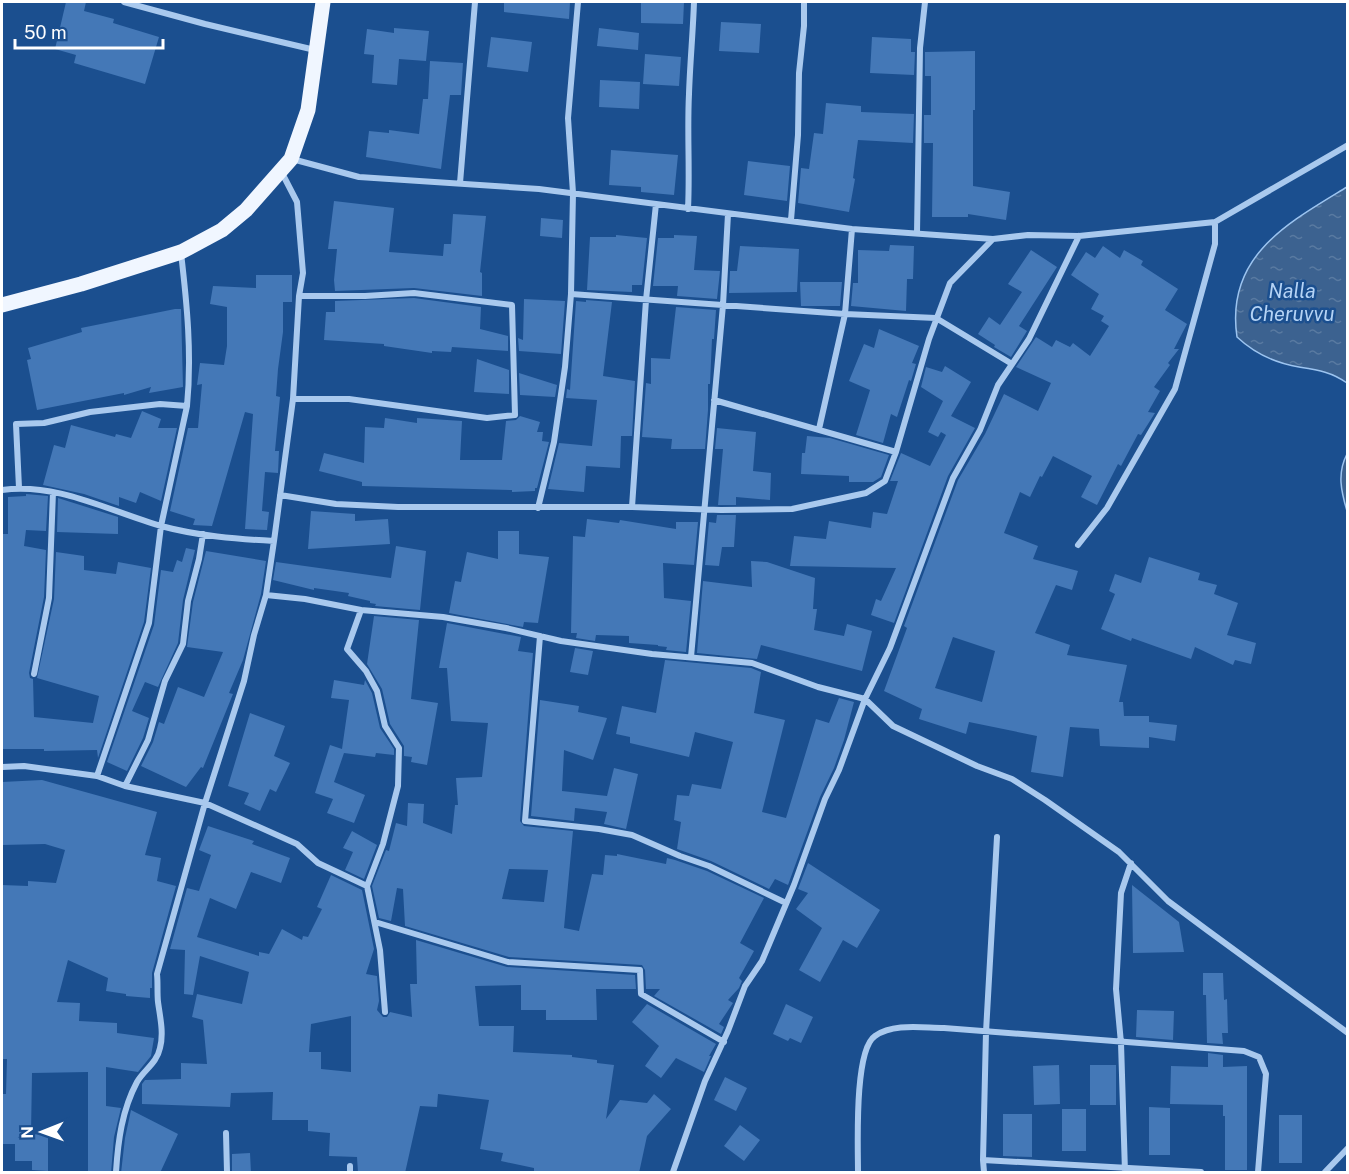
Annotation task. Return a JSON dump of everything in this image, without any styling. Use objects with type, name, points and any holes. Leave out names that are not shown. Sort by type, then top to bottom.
[{"type":"main road","points":[[2,305],[81,284],[181,252],[222,230],[246,210],[286,164],[308,110],[323,2]]},
{"type":"street","points":[[124,2],[205,24],[317,50]]},
{"type":"street","points":[[460,183],[475,2]]},
{"type":"street","points":[[538,508],[554,442],[566,367],[571,294],[573,193],[568,118],[578,2]]},
{"type":"street","points":[[688,209],[689,93],[694,2]]},
{"type":"street","points":[[791,220],[798,135],[804,2]]},
{"type":"street","points":[[917,233],[920,48],[925,2]]},
{"type":"street","points":[[116,1173],[125,1105],[139,1080],[155,1061],[160,1048],[162,1031],[158,974],[205,803],[244,681],[266,595],[293,399],[299,296],[303,273],[297,202],[286,164],[359,177],[573,193],[852,229],[993,239],[1028,235],[1079,236],[1215,222],[1347,145]]},
{"type":"street","points":[[632,507],[646,300],[656,204]]},
{"type":"street","points":[[691,657],[723,305],[728,214]]},
{"type":"street","points":[[1078,545],[1107,508],[1175,389],[1215,244],[1215,222]]},
{"type":"street","points":[[819,429],[845,314],[852,229]]},
{"type":"street","points":[[673,1173],[705,1081],[745,986],[762,961],[865,699],[890,648],[953,478],[980,430],[998,385],[1029,339],[1079,236]]},
{"type":"street","points":[[280,495],[336,504],[398,507],[632,507],[705,510],[792,509],[866,493],[885,481],[896,452],[936,318],[950,282],[993,239]]},
{"type":"street","points":[[97,776],[149,623],[161,526],[187,406],[190,372],[188,312],[181,252]]},
{"type":"street","points":[[293,399],[350,399],[488,418],[515,415],[512,305],[414,292],[364,296],[299,296]]},
{"type":"street","points":[[571,294],[845,314],[936,318],[1012,364]]},
{"type":"street","points":[[714,400],[896,452]]},
{"type":"street","points":[[19,488],[16,424],[44,423],[90,412],[138,406],[160,404],[187,406]]},
{"type":"street","points":[[2,490],[19,488],[53,492],[161,526],[223,538],[274,542]]},
{"type":"street","points":[[34,674],[49,598],[53,492]]},
{"type":"street","points":[[124,786],[148,740],[165,681],[183,644],[188,601],[203,534]]},
{"type":"street","points":[[266,595],[305,599],[362,610],[443,617],[561,641],[652,654],[752,663],[818,687],[865,699],[893,726],[977,766],[1012,779],[1045,800],[1119,852],[1168,901],[1347,1033]]},
{"type":"street","points":[[362,610],[347,649],[366,671],[377,691],[385,726],[399,748],[399,786],[383,844],[367,886],[375,922],[384,985],[385,1012]]},
{"type":"street","points":[[540,636],[525,821],[632,835],[709,866],[786,903]]},
{"type":"street","points":[[2,767],[24,766],[97,776],[124,786],[205,803],[297,844],[318,863],[367,886]]},
{"type":"street","points":[[984,1173],[986,1032],[997,837]]},
{"type":"street","points":[[1125,1171],[1121,1043],[1116,989],[1121,893],[1131,863]]},
{"type":"street","points":[[375,922],[508,962],[640,970],[641,994],[723,1042]]},
{"type":"street","points":[[858,1173],[863,1053],[873,1036],[895,1028],[944,1028],[1244,1051],[1258,1057],[1266,1074],[1258,1173]]},
{"type":"street","points":[[226,1133],[227,1173]]},
{"type":"street","points":[[1325,1173],[1347,1148]]},
{"type":"street","points":[[983,1160],[1125,1171],[1201,1173]]},
{"type":"water","name":"Nalla Cheruvvu","points":[[1347,187],[1347,383],[1324,372],[1273,360],[1250,348],[1237,337],[1236,309],[1241,284],[1251,263],[1265,245],[1303,214]]},
{"type":"water","points":[[1347,454],[1347,511],[1341,482],[1342,468]]},
{"type":"building","points":[[66,2],[86,2],[84,11],[114,19],[113,23],[159,37],[145,84],[74,63],[76,55],[55,49]]},
{"type":"building","points":[[504,2],[570,2],[569,19],[504,12]]},
{"type":"building","points":[[641,2],[684,2],[683,24],[641,23]]},
{"type":"building","points":[[721,22],[761,24],[759,53],[719,51]]},
{"type":"building","points":[[394,28],[429,31],[426,61],[399,59],[397,85],[372,83],[374,55],[364,54],[367,29],[394,33]]},
{"type":"building","points":[[599,28],[639,33],[638,50],[597,46]]},
{"type":"building","points":[[491,37],[532,42],[528,72],[487,67]]},
{"type":"building","points":[[872,37],[911,39],[911,52],[915,52],[914,75],[870,73]]},
{"type":"building","points":[[975,51],[973,186],[1010,192],[1006,220],[968,214],[968,217],[932,217],[933,143],[924,143],[924,115],[931,115],[931,76],[925,76],[925,52]]},
{"type":"building","points":[[645,54],[681,57],[679,86],[643,84]]},
{"type":"building","points":[[430,61],[463,63],[461,95],[450,95],[441,169],[366,157],[369,131],[389,133],[389,130],[419,134],[423,99],[428,99]]},
{"type":"building","points":[[600,80],[640,82],[639,109],[599,107]]},
{"type":"building","points":[[826,103],[861,106],[861,112],[914,114],[913,143],[858,140],[853,178],[855,179],[849,212],[798,203],[801,168],[809,169],[814,133],[823,134]]},
{"type":"building","points":[[611,150],[678,155],[674,195],[641,192],[641,187],[609,185]]},
{"type":"building","points":[[748,161],[790,166],[787,201],[744,195]]},
{"type":"building","points":[[334,201],[394,208],[389,252],[443,256],[444,244],[451,244],[453,214],[486,216],[480,272],[482,273],[482,296],[414,288],[335,291],[337,249],[328,249]]},
{"type":"building","points":[[541,218],[563,220],[562,238],[540,236]]},
{"type":"building","points":[[616,235],[647,238],[642,285],[632,285],[632,292],[587,290],[590,237],[616,237]]},
{"type":"building","points":[[674,235],[697,236],[694,270],[720,271],[717,299],[677,296],[678,286],[653,286],[658,238],[674,238]]},
{"type":"building","points":[[890,245],[914,246],[913,279],[907,279],[906,311],[851,306],[853,283],[858,283],[858,250],[889,251]]},
{"type":"building","points":[[740,246],[799,249],[797,292],[729,293],[730,271],[737,271]]},
{"type":"building","points":[[1103,246],[1120,258],[1124,250],[1143,261],[1141,265],[1178,289],[1165,310],[1187,324],[1174,349],[1179,349],[1154,387],[1160,391],[1148,412],[1155,413],[1141,435],[1138,434],[1121,466],[1118,464],[1097,505],[1081,497],[1092,476],[1053,456],[1030,497],[1020,492],[1004,533],[1038,546],[1033,559],[1078,571],[1072,590],[1056,585],[1035,633],[1070,645],[1067,655],[1127,665],[1119,702],[1123,702],[1124,716],[1149,716],[1149,722],[1177,725],[1175,741],[1149,737],[1149,748],[1100,746],[1099,729],[1070,727],[1063,777],[1031,772],[1037,736],[969,722],[966,734],[919,719],[922,709],[884,691],[907,628],[904,626],[958,480],[985,434],[1004,394],[1038,411],[1051,383],[1016,367],[1036,337],[1052,347],[1056,340],[1070,347],[1073,343],[1090,356],[1109,326],[1101,321],[1104,316],[1091,309],[1099,294],[1071,275],[1086,252],[1095,258]],"holes":[[[953,637],[995,651],[982,702],[935,688]]]},
{"type":"building","points":[[1031,250],[1057,267],[1019,326],[1027,331],[1011,357],[978,334],[989,317],[1000,325],[1022,292],[1008,284]]},
{"type":"building","points":[[256,275],[292,275],[292,302],[283,302],[283,332],[276,396],[280,397],[275,451],[279,451],[278,473],[265,472],[262,511],[269,512],[267,530],[245,529],[253,414],[245,412],[212,526],[193,525],[195,519],[170,511],[188,428],[198,428],[202,384],[197,385],[200,363],[224,365],[227,346],[227,307],[210,304],[213,286],[256,288]]},
{"type":"building","points":[[800,282],[842,282],[840,306],[801,306]]},
{"type":"building","points":[[414,298],[481,307],[480,329],[508,336],[508,351],[452,347],[451,352],[432,351],[432,353],[384,346],[384,344],[324,340],[326,312],[335,312],[335,301]]},
{"type":"building","points":[[524,299],[565,301],[561,354],[519,351],[518,338],[523,340]]},
{"type":"building","points":[[586,300],[612,302],[603,376],[635,381],[632,436],[621,436],[620,468],[586,466],[584,492],[548,489],[559,443],[592,446],[597,400],[566,398],[567,389],[570,390],[576,301],[586,302]]},
{"type":"building","points":[[676,307],[716,310],[710,384],[708,384],[705,449],[671,449],[672,439],[642,437],[646,383],[651,384],[651,358],[670,359]]},
{"type":"building","points":[[181,309],[183,387],[149,393],[151,387],[124,395],[124,393],[37,410],[27,360],[31,359],[28,348],[82,332],[81,328]]},
{"type":"building","points":[[879,329],[919,346],[912,363],[916,364],[911,381],[909,380],[897,417],[891,414],[883,443],[856,435],[870,390],[849,381],[864,344],[874,348]]},
{"type":"building","points":[[477,359],[509,370],[509,394],[474,392]]},
{"type":"building","points":[[945,366],[971,382],[951,416],[975,428],[948,476],[894,623],[871,615],[876,599],[881,601],[896,568],[790,566],[794,536],[826,539],[829,521],[871,528],[873,512],[887,514],[898,481],[890,481],[901,453],[930,466],[946,435],[941,432],[938,437],[928,432],[943,401],[921,387],[926,367],[942,372]]},
{"type":"building","points":[[519,373],[557,385],[555,397],[520,395]]},
{"type":"building","points":[[142,411],[161,419],[158,428],[177,428],[161,501],[140,492],[136,503],[119,497],[119,506],[84,494],[43,485],[54,445],[65,448],[71,425],[115,437],[116,434],[131,438]]},
{"type":"building","points":[[520,416],[540,422],[537,432],[543,432],[542,441],[549,442],[535,491],[362,486],[362,482],[319,471],[324,453],[364,463],[365,427],[384,428],[385,418],[417,423],[417,418],[462,421],[460,460],[502,460],[506,421],[516,420]]},
{"type":"building","points":[[717,428],[756,432],[753,471],[771,473],[770,500],[736,497],[736,505],[718,505],[723,449],[715,449]]},
{"type":"building","points":[[807,436],[830,438],[889,455],[881,477],[873,482],[849,482],[849,476],[801,474],[802,453],[805,453]]},
{"type":"building","points":[[26,494],[48,496],[46,531],[26,530],[24,546],[46,550],[44,597],[29,673],[30,678],[33,679],[34,717],[93,723],[99,696],[37,678],[54,599],[56,552],[84,556],[84,570],[116,574],[118,562],[151,568],[144,622],[98,758],[97,750],[2,749],[2,534],[8,534],[8,497],[26,496]]},
{"type":"building","points":[[58,498],[118,517],[118,534],[57,532]]},
{"type":"building","points":[[311,511],[355,514],[355,521],[388,519],[390,544],[308,549]]},
{"type":"building","points":[[717,515],[736,515],[734,547],[722,547],[719,566],[705,565],[709,522],[716,523]]},
{"type":"building","points":[[587,519],[619,523],[620,520],[676,529],[676,522],[698,522],[694,565],[663,563],[664,598],[691,601],[686,652],[666,650],[667,647],[658,645],[629,643],[629,636],[596,635],[595,641],[576,638],[577,633],[571,633],[573,536],[585,537]]},
{"type":"building","points":[[498,531],[519,531],[519,554],[549,557],[538,623],[524,622],[523,627],[449,613],[455,581],[461,582],[467,552],[498,559]]},
{"type":"building","points":[[396,546],[426,551],[420,610],[375,606],[376,604],[370,601],[348,596],[349,593],[314,588],[314,590],[273,580],[276,562],[391,578]]},
{"type":"building","points":[[186,548],[195,550],[183,600],[178,643],[158,687],[145,682],[132,711],[149,718],[143,738],[127,771],[107,762],[154,625],[161,570],[173,572],[177,560],[182,562]]},
{"type":"building","points":[[206,551],[266,561],[261,594],[243,660],[229,693],[233,694],[203,768],[201,767],[186,787],[141,766],[153,742],[159,722],[164,724],[178,687],[204,697],[223,652],[187,647],[193,602]]},
{"type":"building","points":[[1149,557],[1200,573],[1198,580],[1217,585],[1214,594],[1238,603],[1227,635],[1256,643],[1251,664],[1235,660],[1233,665],[1195,647],[1191,659],[1132,638],[1131,641],[1101,629],[1115,594],[1109,591],[1115,574],[1141,583]]},
{"type":"building","points":[[751,561],[767,562],[815,578],[813,609],[817,609],[814,630],[844,636],[847,624],[872,631],[862,671],[761,645],[757,659],[697,653],[703,581],[752,587]]},
{"type":"building","points":[[374,616],[419,620],[411,699],[438,703],[427,765],[411,762],[412,757],[404,756],[404,746],[390,724],[382,689],[367,664]]},
{"type":"building","points":[[447,623],[521,637],[518,651],[533,653],[520,821],[524,826],[573,831],[564,928],[579,931],[592,874],[603,875],[605,855],[617,856],[617,854],[666,864],[667,858],[675,860],[707,871],[764,898],[740,943],[754,951],[739,978],[742,981],[739,988],[728,1000],[733,1003],[719,1024],[724,1027],[721,1034],[654,996],[660,989],[646,989],[645,970],[642,965],[509,957],[405,926],[403,889],[397,888],[391,921],[379,918],[372,886],[386,850],[389,851],[396,823],[407,826],[408,803],[424,804],[423,823],[452,834],[455,805],[458,805],[456,778],[482,777],[488,723],[451,721],[447,668],[439,668]],"holes":[[[509,869],[548,870],[544,902],[502,899]]]},
{"type":"building","points":[[575,648],[593,651],[588,675],[570,672]]},
{"type":"building","points":[[665,660],[751,668],[761,672],[754,713],[785,720],[762,812],[786,818],[816,719],[829,723],[839,698],[854,702],[834,768],[820,797],[788,885],[775,879],[769,889],[711,861],[677,849],[681,822],[674,820],[677,795],[689,796],[692,784],[721,789],[733,742],[695,732],[689,757],[630,743],[630,737],[616,734],[622,706],[656,713]]},
{"type":"building","points":[[334,680],[364,685],[365,680],[372,693],[380,728],[394,749],[394,755],[376,753],[375,757],[344,753],[334,782],[365,795],[354,823],[327,813],[333,799],[315,793],[330,745],[342,749],[349,700],[331,698]]},
{"type":"building","points":[[540,700],[579,706],[578,712],[607,718],[593,760],[564,750],[562,791],[607,796],[614,768],[638,774],[626,829],[604,824],[607,812],[575,808],[574,821],[531,816]]},
{"type":"building","points":[[250,713],[285,726],[274,756],[290,763],[276,792],[270,789],[260,811],[244,804],[249,793],[228,786]]},
{"type":"building","points":[[42,780],[157,812],[145,855],[161,858],[157,881],[176,886],[152,973],[150,998],[106,991],[108,978],[68,960],[57,1002],[80,1003],[79,1021],[117,1023],[117,1033],[154,1038],[151,1056],[138,1072],[106,1067],[106,1106],[121,1108],[114,1137],[111,1173],[88,1173],[88,1072],[32,1073],[31,1134],[48,1135],[48,1171],[32,1170],[32,1161],[15,1161],[15,1144],[2,1144],[2,1094],[6,1094],[7,1059],[2,1059],[2,885],[28,886],[28,881],[56,883],[65,850],[45,844],[2,845],[2,782]]},
{"type":"building","points":[[208,826],[254,841],[252,844],[290,858],[281,883],[251,872],[236,909],[210,898],[197,937],[259,956],[259,952],[269,954],[282,929],[302,940],[303,936],[308,937],[322,909],[317,907],[331,875],[362,890],[374,949],[366,974],[377,976],[379,1001],[377,1010],[383,1017],[387,1017],[390,1012],[412,1017],[410,984],[417,984],[416,940],[507,967],[635,975],[636,989],[596,989],[597,1020],[546,1020],[546,1010],[521,1010],[521,985],[475,986],[479,1026],[514,1026],[513,1052],[572,1055],[572,1057],[597,1060],[597,1063],[614,1065],[606,1119],[620,1100],[647,1103],[654,1094],[671,1109],[647,1136],[639,1173],[534,1173],[534,1168],[501,1161],[503,1153],[480,1149],[489,1100],[438,1094],[437,1107],[420,1106],[405,1173],[358,1173],[357,1157],[329,1156],[330,1133],[308,1131],[308,1120],[272,1120],[273,1092],[231,1093],[230,1107],[142,1104],[142,1084],[145,1080],[181,1079],[181,1063],[207,1064],[203,1020],[192,1017],[197,994],[242,1004],[249,972],[200,956],[193,995],[184,994],[185,950],[170,949],[187,888],[199,891],[211,855],[199,850]],"holes":[[[351,1016],[351,1072],[321,1069],[321,1052],[309,1052],[311,1024]]]},
{"type":"building","points":[[352,831],[377,845],[364,879],[345,870],[353,852],[343,848]]},
{"type":"building","points":[[808,863],[880,910],[857,948],[843,940],[820,982],[799,970],[822,928],[796,909],[808,893],[798,889]]},
{"type":"building","points":[[1132,885],[1179,922],[1184,952],[1133,953]]},
{"type":"building","points":[[1203,973],[1223,973],[1224,1000],[1227,999],[1228,1033],[1222,1033],[1223,1044],[1207,1043]]},
{"type":"building","points":[[647,1004],[716,1044],[704,1072],[676,1058],[661,1078],[645,1066],[659,1046],[632,1022]]},
{"type":"building","points":[[786,1004],[813,1017],[801,1043],[790,1038],[788,1041],[773,1034]]},
{"type":"building","points":[[1137,1010],[1174,1011],[1173,1040],[1136,1037]]},
{"type":"building","points":[[1208,1053],[1223,1055],[1223,1067],[1247,1066],[1247,1170],[1225,1170],[1223,1105],[1170,1104],[1171,1066],[1208,1067]]},
{"type":"building","points":[[1059,1065],[1060,1104],[1034,1105],[1033,1066]]},
{"type":"building","points":[[1090,1065],[1116,1065],[1116,1105],[1090,1105]]},
{"type":"building","points":[[725,1077],[747,1088],[736,1111],[714,1100]]},
{"type":"building","points":[[1149,1107],[1170,1108],[1170,1155],[1149,1155]]},
{"type":"building","points":[[1062,1109],[1086,1109],[1086,1151],[1062,1151]]},
{"type":"building","points":[[131,1110],[178,1134],[160,1173],[121,1173]]},
{"type":"building","points":[[1003,1114],[1032,1114],[1032,1157],[1003,1156]]},
{"type":"building","points":[[1279,1115],[1302,1115],[1302,1163],[1279,1163]]},
{"type":"building","points":[[740,1125],[760,1140],[744,1161],[724,1146]]},
{"type":"building","points":[[250,1153],[251,1173],[232,1173],[232,1154]]}]
